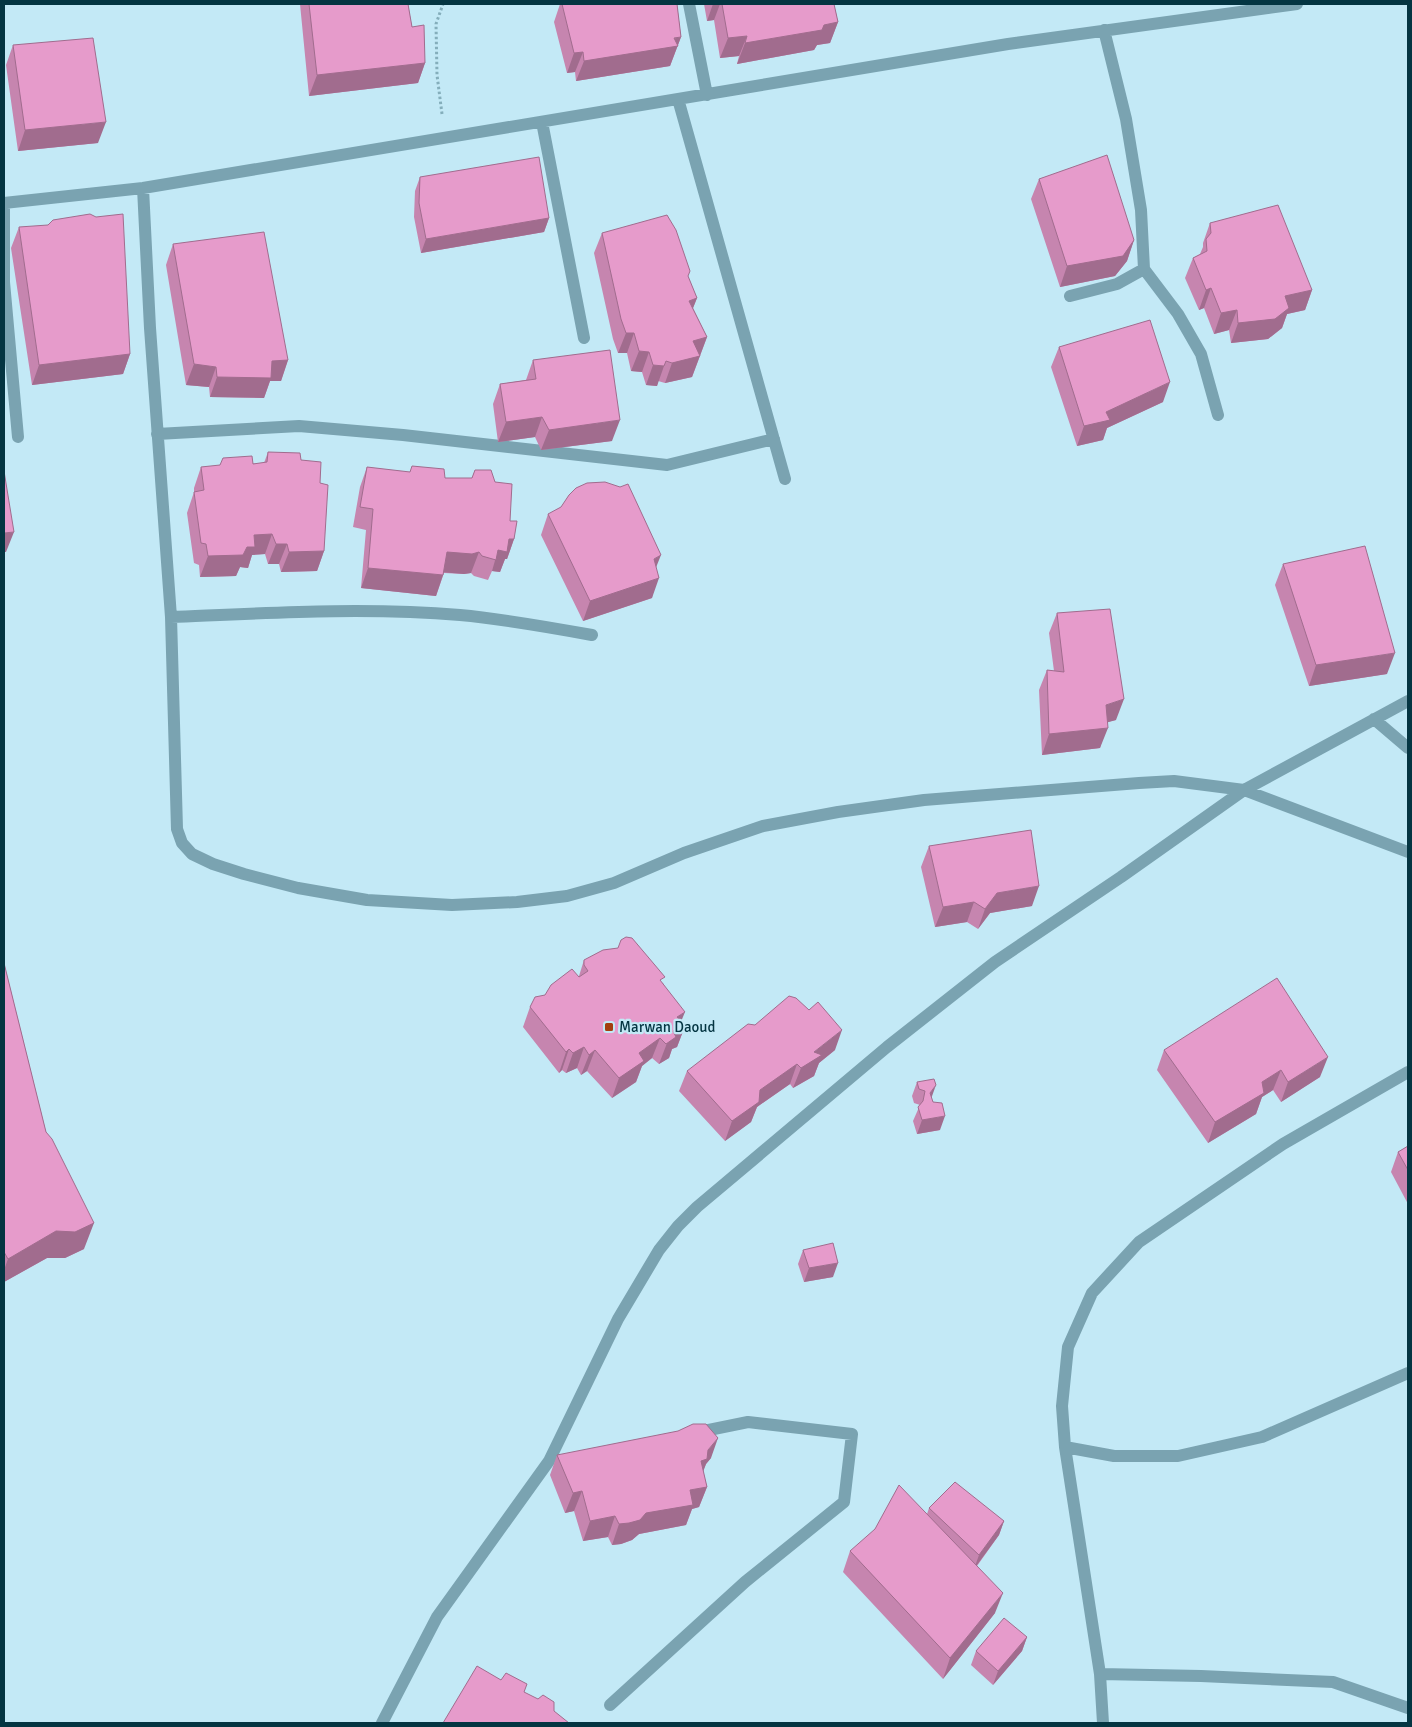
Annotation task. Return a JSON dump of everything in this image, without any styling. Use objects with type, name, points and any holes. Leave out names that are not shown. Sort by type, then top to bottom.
[{"type":"street","points":[[689,4],[707,95]]},
{"type":"street","points":[[18,437],[4,282],[4,203],[143,188],[1008,44],[1297,4]]},
{"type":"street","points":[[1104,30],[1129,137],[1141,210],[1144,269],[1178,314],[1201,354],[1218,415]]},
{"type":"street","points":[[678,99],[785,478]]},
{"type":"street","points":[[542,122],[584,338]]},
{"type":"street","points":[[143,188],[150,328],[172,617],[177,829],[182,843],[192,854],[213,864],[298,888],[367,900],[452,905],[518,902],[567,896],[614,883],[684,853],[763,826],[838,812],[924,800],[1174,781],[1244,790],[1408,852]]},
{"type":"street","points":[[1070,296],[1117,284],[1144,269]]},
{"type":"street","points":[[158,434],[299,426],[403,435],[667,465],[774,439]]},
{"type":"street","points":[[172,617],[376,612],[460,615],[592,634]]},
{"type":"street","points":[[382,1723],[437,1618],[549,1461],[618,1319],[659,1250],[678,1226],[697,1207],[887,1047],[995,962],[1121,877],[1244,790],[1408,701]]},
{"type":"street","points":[[1374,719],[1408,748]]},
{"type":"street","points":[[1103,1723],[1100,1674],[1066,1447],[1062,1406],[1068,1348],[1092,1293],[1139,1242],[1283,1144],[1408,1072]]},
{"type":"street","points":[[1066,1447],[1114,1456],[1178,1456],[1262,1437],[1408,1373]]},
{"type":"street","points":[[610,1705],[746,1582],[844,1502],[852,1434],[748,1422],[682,1435]]},
{"type":"street","points":[[549,1461],[568,1458]]},
{"type":"street","points":[[1100,1674],[1333,1682],[1408,1708]]},
{"type":"path","points":[[443,4],[436,24],[437,74],[444,137]]},
{"type":"building","points":[[309,4],[408,4],[412,27],[424,25],[425,63],[317,75]]},
{"type":"building","points":[[562,4],[677,4],[681,37],[674,38],[678,46],[584,61],[583,52],[574,53]]},
{"type":"building","points":[[722,4],[834,4],[838,22],[824,25],[822,30],[745,43],[747,36],[728,38]]},
{"type":"building","points":[[93,38],[106,122],[25,130],[13,45]]},
{"type":"building","points":[[1107,155],[1134,240],[1123,256],[1067,266],[1039,179]]},
{"type":"building","points":[[539,157],[549,218],[426,239],[419,203],[420,177]]},
{"type":"building","points":[[1278,205],[1312,290],[1285,296],[1289,308],[1275,319],[1238,323],[1237,310],[1221,313],[1211,288],[1206,290],[1193,258],[1207,251],[1206,239],[1211,233],[1210,223]]},
{"type":"building","points":[[90,214],[96,217],[123,214],[130,354],[39,365],[19,227],[48,225],[53,220]]},
{"type":"building","points":[[667,215],[676,230],[690,271],[688,276],[697,298],[689,301],[707,337],[693,341],[700,356],[672,363],[666,361],[664,366],[653,365],[649,352],[639,351],[634,333],[626,333],[621,319],[602,233]]},
{"type":"building","points":[[264,232],[288,360],[272,361],[271,378],[217,377],[216,367],[194,364],[173,244]]},
{"type":"building","points":[[1150,320],[1170,382],[1106,412],[1110,420],[1084,426],[1059,347]]},
{"type":"building","points":[[610,350],[620,420],[549,430],[542,417],[506,422],[500,384],[536,379],[533,360]]},
{"type":"building","points":[[268,452],[300,453],[301,460],[321,462],[320,483],[328,485],[324,551],[289,552],[287,544],[276,544],[272,534],[254,535],[255,547],[247,547],[243,555],[208,556],[206,544],[201,543],[194,492],[204,490],[201,467],[220,465],[223,458],[252,456],[253,464],[267,462]]},
{"type":"building","points":[[412,466],[444,469],[445,478],[472,478],[475,470],[491,470],[495,482],[512,484],[510,521],[517,521],[514,539],[509,539],[507,552],[498,550],[496,560],[482,556],[479,552],[472,554],[447,552],[443,575],[368,568],[373,509],[360,507],[367,467],[410,472]]},
{"type":"building","points":[[4,471],[14,532],[4,533]]},
{"type":"building","points":[[605,482],[620,487],[628,484],[661,555],[654,559],[659,578],[590,601],[548,514],[561,507],[576,488],[587,483]]},
{"type":"building","points":[[1365,546],[1395,653],[1316,665],[1283,564]]},
{"type":"building","points":[[1110,609],[1124,699],[1106,705],[1108,728],[1049,734],[1047,670],[1064,672],[1057,613]]},
{"type":"building","points":[[1031,830],[1039,886],[997,893],[985,909],[974,902],[943,907],[929,846]]},
{"type":"building","points":[[626,937],[632,938],[665,977],[660,980],[685,1012],[677,1017],[685,1026],[673,1031],[676,1037],[666,1044],[660,1038],[639,1053],[644,1061],[619,1078],[595,1050],[589,1055],[584,1047],[573,1053],[569,1049],[566,1052],[530,1007],[535,997],[545,995],[551,985],[572,969],[579,977],[588,971],[584,965],[584,960],[603,950],[618,948],[621,940]]},
{"type":"building","points":[[4,963],[46,1132],[52,1139],[94,1223],[75,1232],[56,1231],[8,1259],[4,1252]]},
{"type":"building","points":[[1277,978],[1328,1057],[1288,1082],[1281,1070],[1262,1082],[1264,1093],[1215,1122],[1164,1050]]},
{"type":"building","points":[[789,996],[796,998],[809,1010],[818,1002],[842,1030],[814,1052],[822,1055],[801,1068],[797,1064],[760,1090],[759,1102],[732,1121],[687,1071],[748,1024],[755,1025]]},
{"type":"building","points":[[934,1079],[936,1085],[930,1093],[933,1102],[942,1103],[945,1116],[922,1120],[918,1107],[923,1101],[925,1091],[919,1089],[917,1082]]},
{"type":"building","points":[[1408,1146],[1408,1170],[1398,1152]]},
{"type":"building","points":[[833,1243],[838,1263],[809,1268],[803,1250]]},
{"type":"building","points":[[693,1424],[706,1424],[718,1438],[708,1450],[707,1459],[701,1461],[707,1487],[690,1490],[693,1505],[646,1513],[640,1520],[629,1523],[619,1524],[615,1516],[590,1521],[582,1491],[573,1493],[557,1455],[678,1431]]},
{"type":"building","points":[[955,1482],[1004,1521],[979,1555],[929,1508]]},
{"type":"building","points":[[899,1485],[1003,1593],[950,1658],[850,1551],[875,1529]]},
{"type":"building","points":[[1004,1618],[1027,1637],[998,1671],[976,1651]]},
{"type":"building","points":[[477,1666],[501,1680],[506,1673],[527,1684],[524,1692],[538,1699],[543,1695],[554,1702],[554,1711],[569,1723],[443,1723]]},
{"type":"place","name":"Marwan Daoud","points":[[609,1027]]}]
